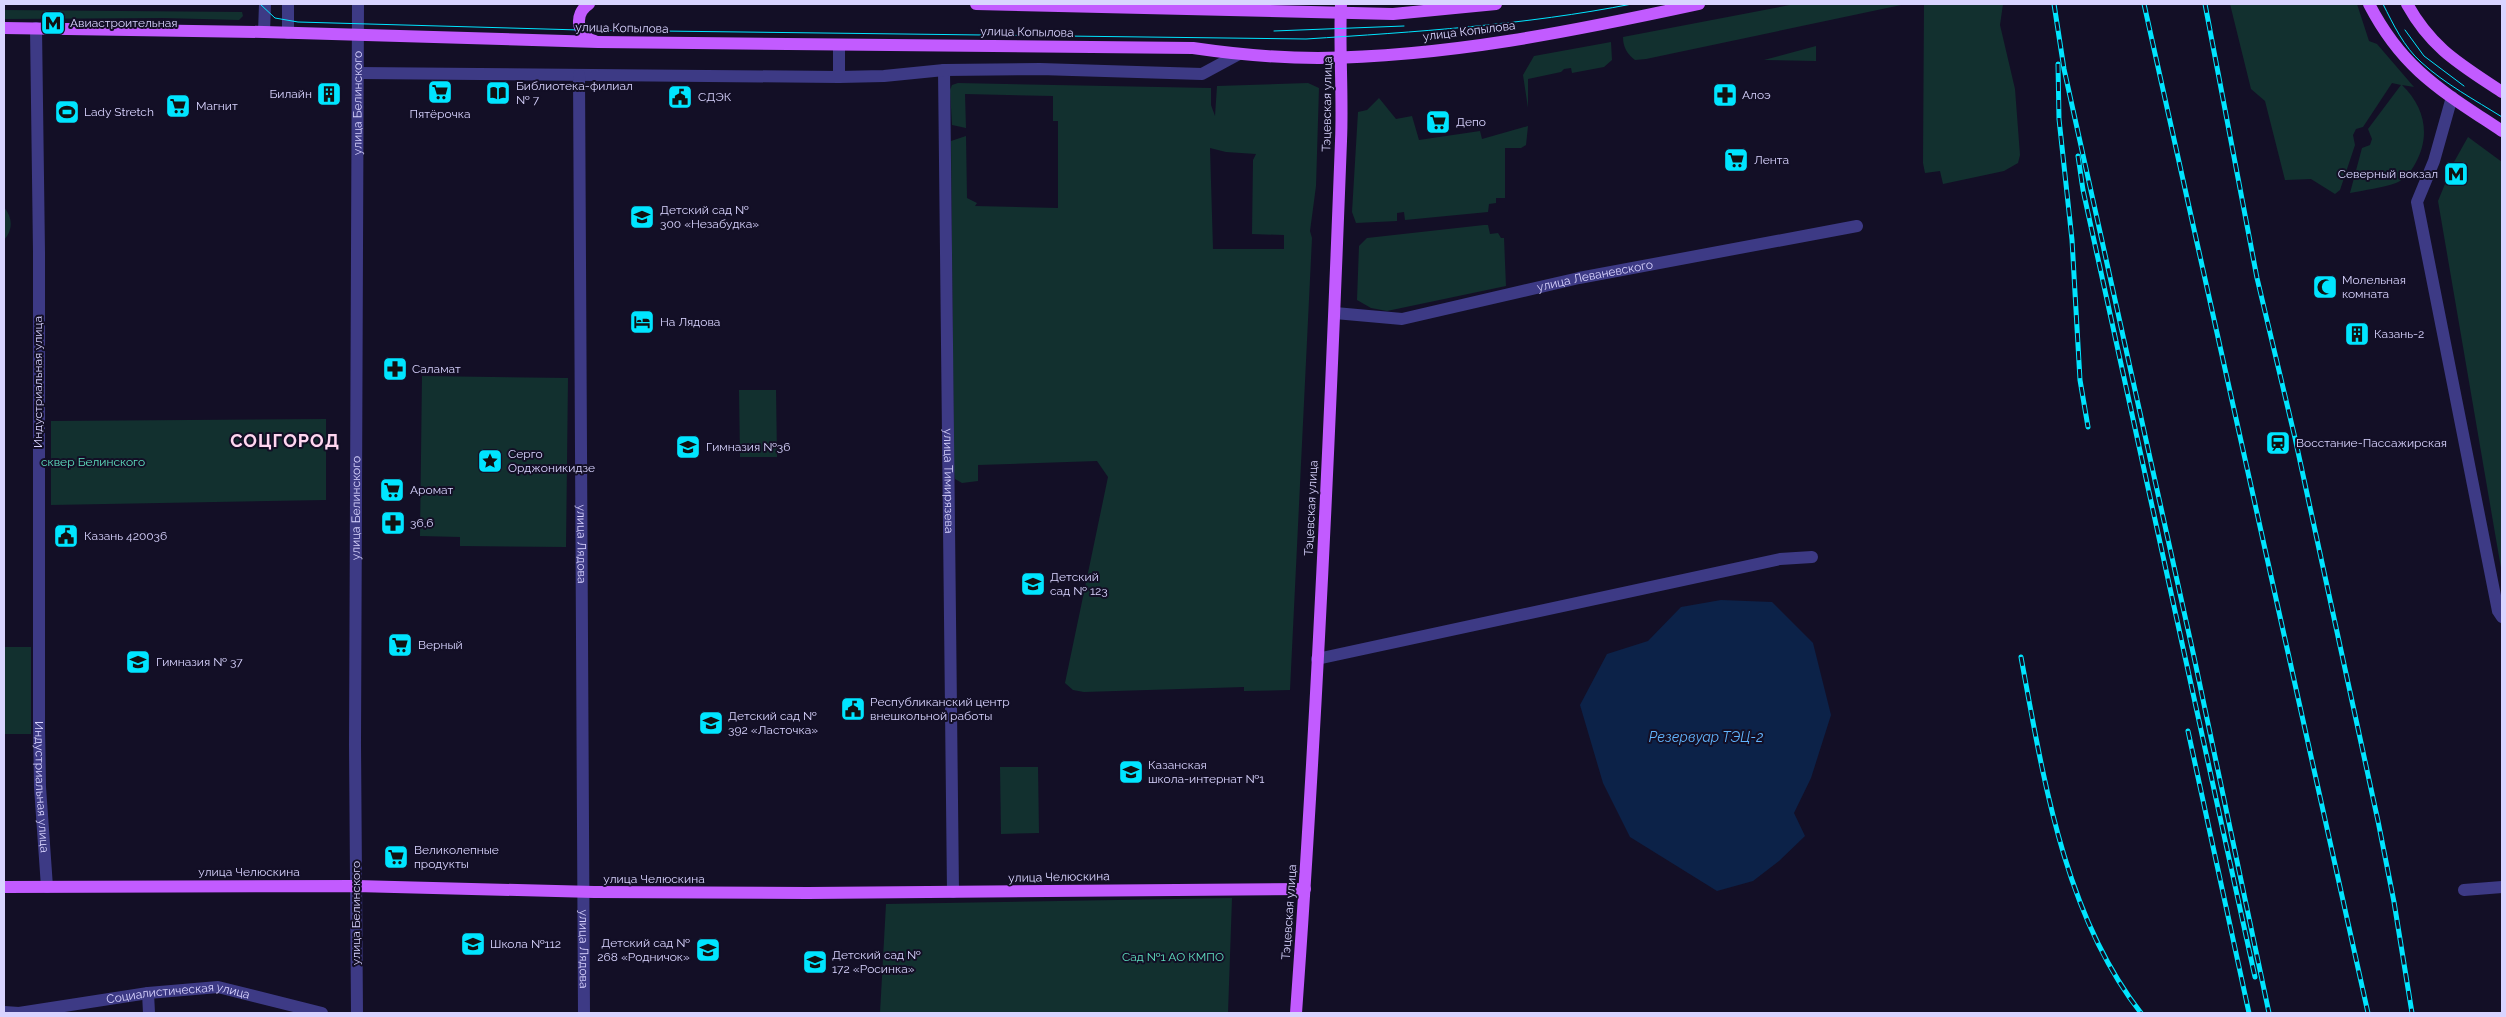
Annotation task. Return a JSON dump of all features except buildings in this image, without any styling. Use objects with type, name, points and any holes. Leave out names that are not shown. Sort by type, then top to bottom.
[{"type":"main road","points":[[589,4],[581,12],[579,25],[585,36],[598,42]]},
{"type":"main road","name":"улица Копылова","points":[[976,4],[1341,8],[1393,14],[1496,4]]},
{"type":"main road","name":"улица Копылова","points":[[4,28],[264,32],[598,42],[1193,48],[1239,54],[1317,58],[1510,41],[1699,4]]},
{"type":"main road","points":[[2369,4],[2397,50],[2421,75],[2502,131]]},
{"type":"main road","points":[[2406,4],[2420,27],[2434,44],[2502,92]]},
{"type":"main road","name":"Тэцевская улица","points":[[1296,1013],[1305,889],[1335,313],[1343,101],[1341,8]]},
{"type":"main road","name":"улица Челюскина","points":[[4,887],[356,886],[583,892],[953,892],[1305,889]]},
{"type":"street","points":[[264,4],[264,32]]},
{"type":"street","points":[[288,4],[288,33]]},
{"type":"street","name":"улица Белинского","points":[[357,1013],[358,4]]},
{"type":"street","name":"Индустриальная улица","points":[[36,28],[39,252],[39,729],[40,787],[47,887]]},
{"type":"street","points":[[839,45],[839,77]]},
{"type":"street","points":[[358,72],[839,77],[884,76],[944,70],[1040,69],[1202,74],[1239,54]]},
{"type":"street","name":"улица Тимирязева","points":[[944,70],[953,892]]},
{"type":"street","name":"улица Лядова","points":[[579,75],[584,1013]]},
{"type":"street","points":[[2452,97],[2434,161],[2417,202],[2461,432],[2498,611],[2502,617]]},
{"type":"street","name":"улица Леваневского","points":[[1335,313],[1402,319],[1579,278],[1856,226]]},
{"type":"street","points":[[1317,659],[1780,559],[1812,557]]},
{"type":"street","points":[[2464,890],[2502,887]]},
{"type":"street","name":"Социалистическая улица","points":[[4,1012],[19,1013],[148,993],[218,987],[322,1013]]},
{"type":"street","points":[[148,993],[149,1013]]},
{"type":"green space","points":[[1795,4],[1906,4],[1646,59],[1635,60],[1628,53],[1624,44],[1623,37]]},
{"type":"green space","points":[[1924,4],[2003,4],[2000,25],[2015,89],[2020,155],[2018,163],[2004,171],[1943,184],[1940,171],[1925,173],[1923,163]]},
{"type":"green space","points":[[2230,4],[2357,4],[2369,41],[2377,44],[2414,87],[2402,85],[2416,103],[2423,122],[2424,132],[2420,153],[2407,175],[2399,182],[2391,185],[2350,193],[2362,148],[2370,145],[2372,139],[2368,129],[2401,85],[2392,83],[2363,127],[2356,129],[2353,135],[2355,145],[2340,190],[2335,194],[2311,179],[2285,180],[2265,101],[2251,89]]},
{"type":"green space","points":[[4,10],[242,12],[243,16],[239,20],[164,18],[4,19]]},
{"type":"green space","points":[[1611,42],[1612,60],[1604,67],[1572,73],[1571,68],[1564,69],[1561,72],[1528,79],[1528,108],[1523,75],[1534,56]]},
{"type":"green space","points":[[1816,46],[1816,61],[1764,60]]},
{"type":"green space","points":[[958,83],[1211,88],[1211,105],[1215,116],[1217,86],[1308,83],[1319,88],[1316,186],[1310,231],[1312,238],[1290,690],[1244,691],[1244,687],[1084,692],[1073,690],[1065,683],[1108,477],[1097,461],[978,465],[978,481],[962,483],[955,479],[954,471],[951,141],[966,136],[967,198],[977,203],[975,206],[1058,208],[1058,121],[1053,121],[1053,96],[965,94],[966,128],[952,125],[950,90],[952,85]],"holes":[[[1210,148],[1226,152],[1256,154],[1253,160],[1252,234],[1284,235],[1284,249],[1213,249]]]},
{"type":"green space","points":[[1379,98],[1396,119],[1412,116],[1419,140],[1480,131],[1482,139],[1528,126],[1526,145],[1521,148],[1505,148],[1505,198],[1496,198],[1496,203],[1489,204],[1488,212],[1405,220],[1404,212],[1397,213],[1397,221],[1356,223],[1352,212],[1358,112],[1367,110]]},
{"type":"green space","points":[[2468,137],[2502,162],[2502,574],[2438,201],[2454,162]]},
{"type":"green space","points":[[4,207],[9,215],[11,224],[4,240]]},
{"type":"green space","points":[[1488,225],[1490,234],[1498,233],[1501,238],[1504,238],[1506,286],[1387,311],[1371,308],[1357,300],[1359,246],[1367,238]]},
{"type":"green space","points":[[422,376],[568,378],[566,547],[460,546],[460,537],[420,536]]},
{"type":"green space","points":[[739,390],[776,390],[777,457],[740,457]]},
{"type":"green space","name":"сквер Белинского","points":[[326,419],[326,500],[51,505],[51,421]]},
{"type":"green space","points":[[4,647],[31,647],[31,734],[4,734]]},
{"type":"green space","points":[[1000,767],[1038,767],[1039,833],[1001,834]]},
{"type":"green space","name":"Сад №1 АО КМПО","points":[[1232,898],[1228,1013],[880,1013],[886,904]]},
{"type":"water","name":"Резервуар ТЭЦ-2","points":[[1721,600],[1772,602],[1813,643],[1831,715],[1811,778],[1794,813],[1805,836],[1779,861],[1753,881],[1717,891],[1630,837],[1603,783],[1580,705],[1607,654],[1648,641],[1681,607]]},
{"type":"tram line","points":[[260,4],[275,18],[298,22],[580,30],[1306,39],[1511,22],[1632,4]]},
{"type":"tram line","points":[[2383,4],[2404,42],[2421,62],[2450,85],[2502,117]]},
{"type":"tram line","points":[[1274,31],[1404,26]]},
{"type":"tram line","points":[[2405,30],[2424,56],[2464,86]]},
{"type":"railway","points":[[2054,4],[2064,69],[2194,657],[2269,1013]]},
{"type":"railway","points":[[2144,4],[2368,1013]]},
{"type":"railway","points":[[2205,4],[2257,278],[2295,438],[2378,821],[2394,902],[2412,1013]]},
{"type":"railway","points":[[2058,64],[2059,119],[2072,240],[2080,380],[2088,427]]},
{"type":"railway","points":[[2078,156],[2083,190],[2255,977]]},
{"type":"railway","points":[[2021,657],[2048,796],[2060,843],[2075,889],[2093,933],[2115,974],[2141,1013]]},
{"type":"railway","points":[[2188,731],[2249,1013]]},
{"type":"place","name":"Авиастроительная","points":[[53,23]]},
{"type":"place","name":"Пятёрочка","points":[[440,92]]},
{"type":"place","name":"Библиотека-филиал № 7","points":[[498,93]]},
{"type":"place","name":"Билайн","points":[[329,94]]},
{"type":"place","name":"Алоэ","points":[[1725,95]]},
{"type":"place","name":"СДЭК","points":[[680,97]]},
{"type":"place","name":"Магнит","points":[[178,106]]},
{"type":"place","name":"Lady Stretch","points":[[67,112]]},
{"type":"place","name":"Депо","points":[[1438,122]]},
{"type":"place","name":"Лента","points":[[1736,160]]},
{"type":"place","name":"Северный вокзал","points":[[2456,174]]},
{"type":"place","name":"Детский сад № 300 «Незабудка»","points":[[642,217]]},
{"type":"place","name":"Молельная комната","points":[[2325,287]]},
{"type":"place","name":"На Лядова","points":[[642,322]]},
{"type":"place","name":"Казань-2","points":[[2357,334]]},
{"type":"place","name":"Саламат","points":[[395,369]]},
{"type":"place","name":"Восстание-Пассажирская","points":[[2278,443]]},
{"type":"place","name":"Гимназия №36","points":[[688,447]]},
{"type":"place","name":"Серго Орджоникидзе","points":[[490,461]]},
{"type":"place","name":"Аромат","points":[[392,490]]},
{"type":"place","name":"36,6","points":[[393,523]]},
{"type":"place","name":"Казань 420036","points":[[66,536]]},
{"type":"place","name":"Детский сад № 123","points":[[1033,584]]},
{"type":"place","name":"Верный","points":[[400,645]]},
{"type":"place","name":"Гимназия № 37","points":[[138,662]]},
{"type":"place","name":"Республиканский центр внешкольной работы","points":[[853,709]]},
{"type":"place","name":"Детский сад № 392 «Ласточка»","points":[[711,723]]},
{"type":"place","name":"Казанская школа-интернат №1","points":[[1131,772]]},
{"type":"place","name":"Великолепные продукты","points":[[396,857]]},
{"type":"place","name":"Школа №112","points":[[473,944]]},
{"type":"place","name":"Детский сад № 268 «Родничок»","points":[[708,950]]},
{"type":"place","name":"Детский сад № 172 «Росинка»","points":[[815,962]]},
{"type":"district","name":"СОЦГОРОД","points":[[285,440]]}]
